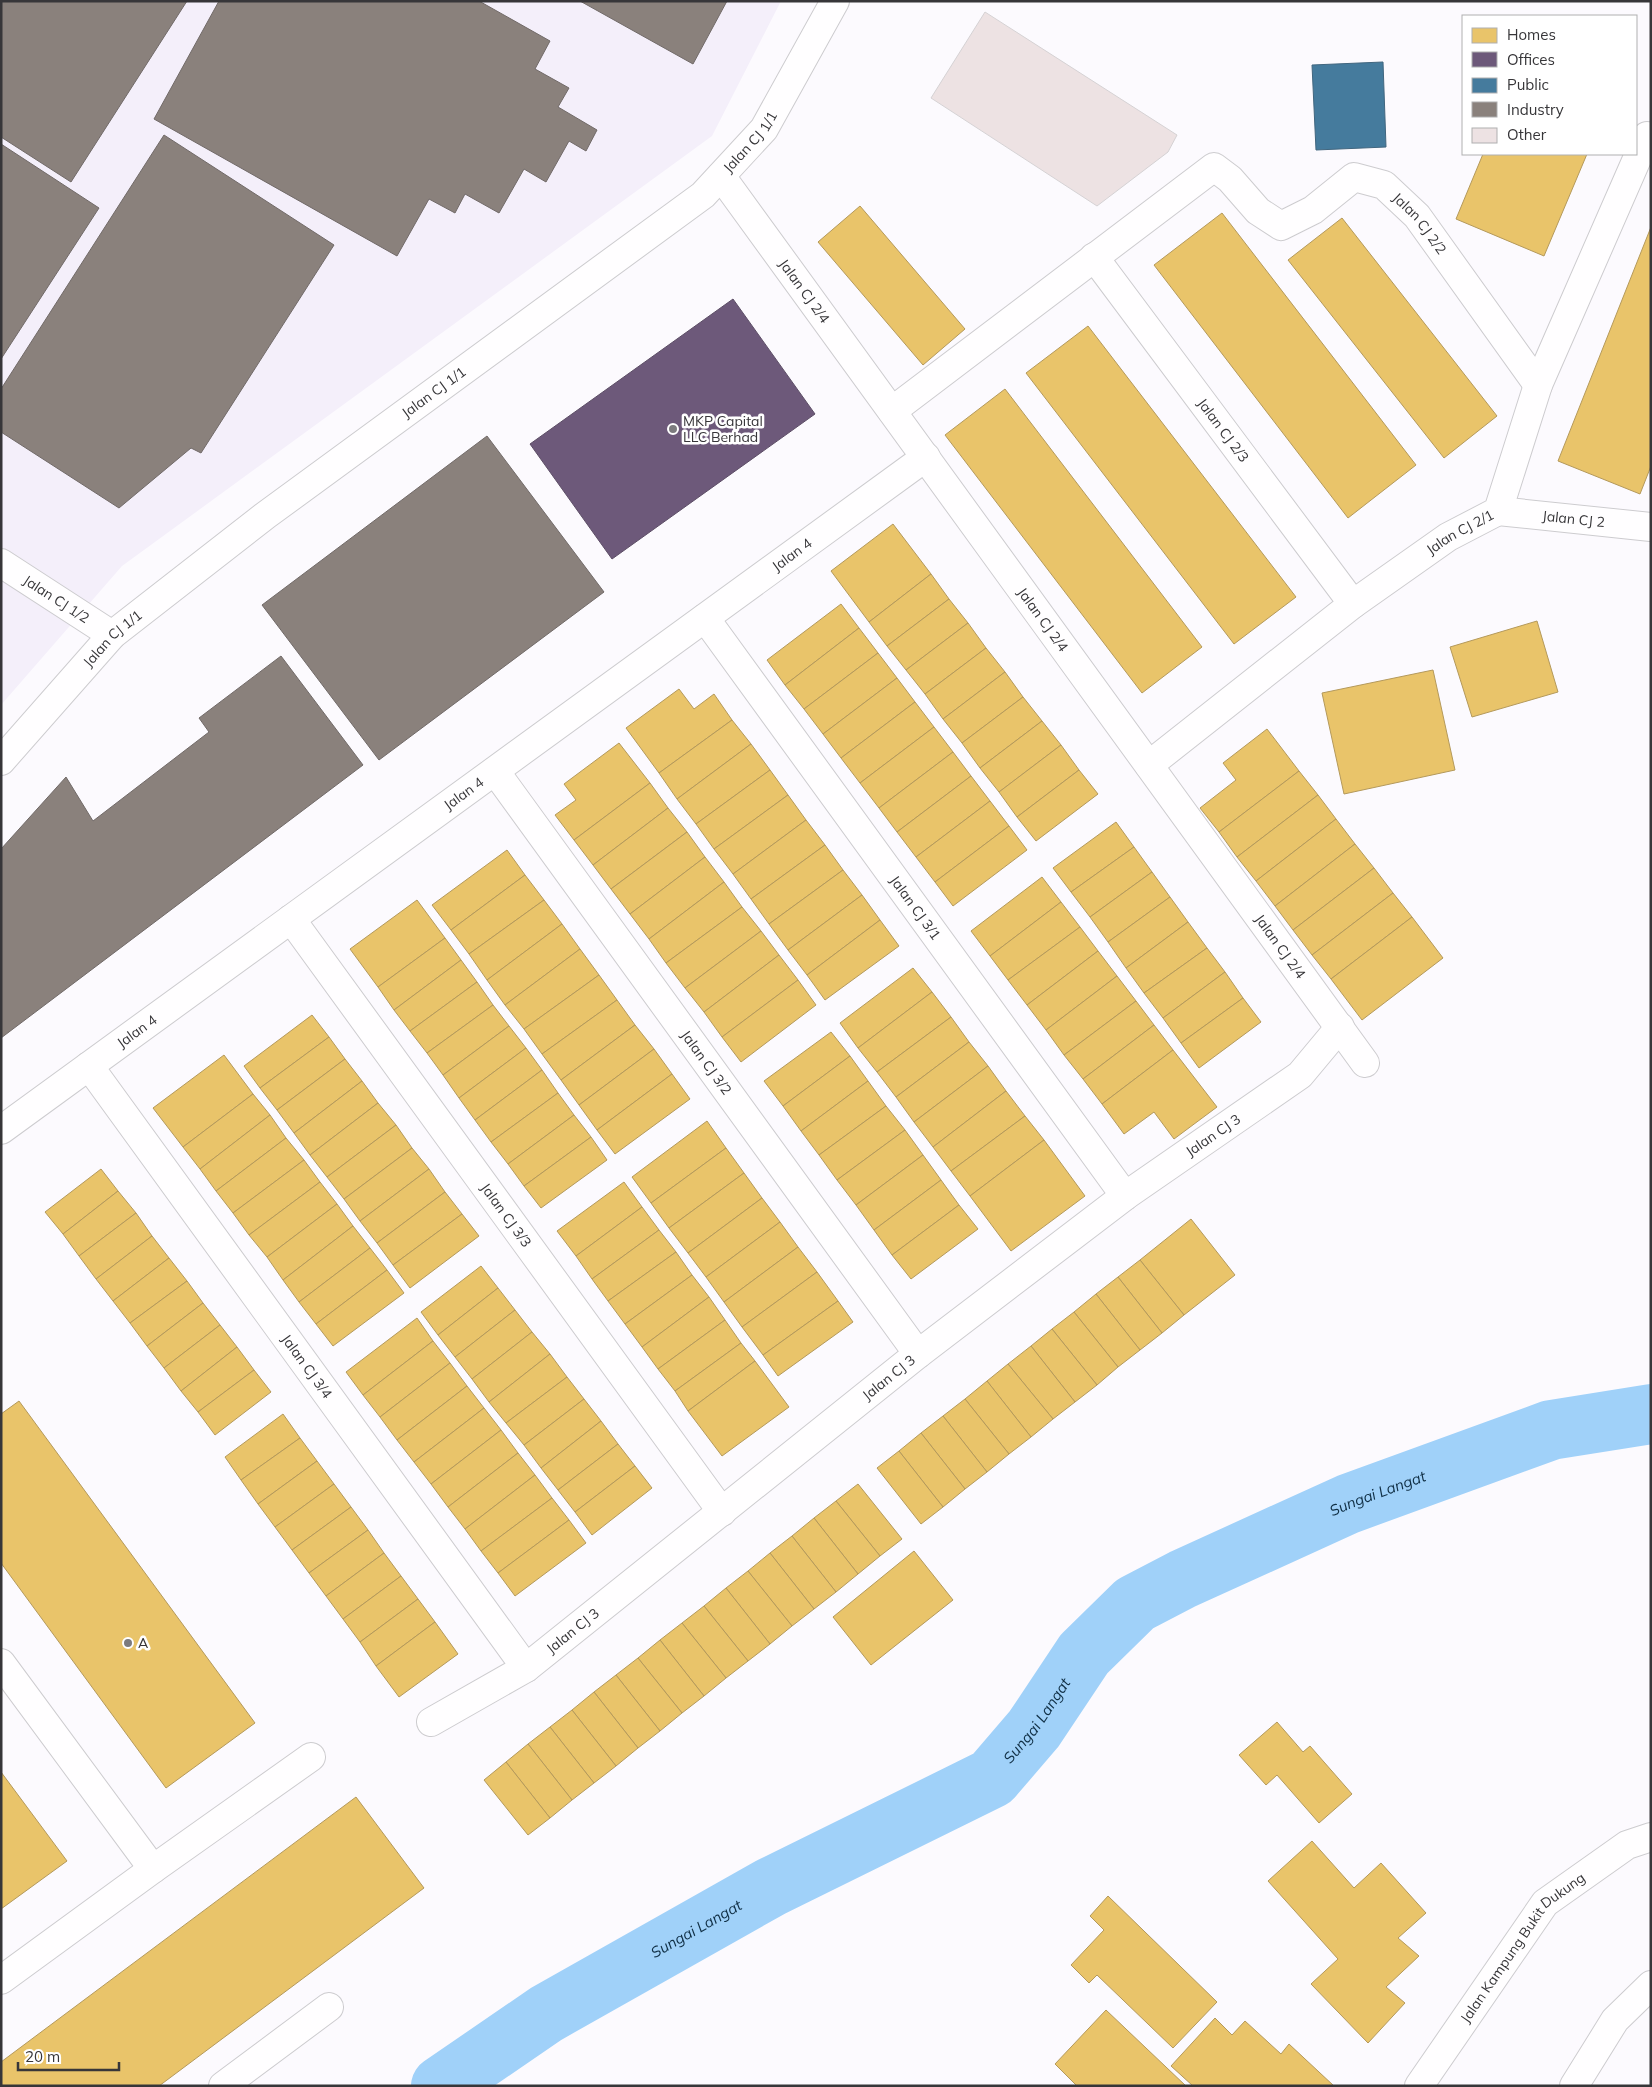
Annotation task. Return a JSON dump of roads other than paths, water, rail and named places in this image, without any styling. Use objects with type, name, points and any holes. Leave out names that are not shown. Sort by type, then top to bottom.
[{"type":"main road","name":"Jalan CJ 1/1","points":[[1,761],[112,635],[266,515],[703,195],[764,129],[835,1]]},
{"type":"main road","name":"Jalan CJ 2/1","points":[[1150,765],[1353,604],[1448,537],[1498,511],[1538,385],[1646,136]]},
{"type":"main road","name":"Jalan CJ 2/2","points":[[1094,257],[1214,168],[1230,179],[1258,211],[1281,226],[1313,210],[1354,177],[1384,185],[1416,216],[1538,385]]},
{"type":"main road","name":"Jalan CJ 2/4","points":[[721,176],[1365,1062]]},
{"type":"main road","points":[[892,411],[1094,257]]},
{"type":"main road","name":"Jalan CJ 2/3","points":[[1094,257],[1353,604]]},
{"type":"main road","name":"Jalan 4","points":[[1,1130],[926,457]]},
{"type":"main road","name":"Jalan CJ 2","points":[[1498,511],[1651,526]]},
{"type":"main road","name":"Jalan CJ 1/2","points":[[1,563],[112,635]]},
{"type":"main road","name":"Jalan CJ 3/1","points":[[705,618],[1125,1196]]},
{"type":"main road","name":"Jalan CJ 3/2","points":[[495,771],[918,1354]]},
{"type":"main road","name":"Jalan CJ 3/3","points":[[291,919],[722,1512]]},
{"type":"main road","name":"Jalan CJ 3","points":[[431,1722],[526,1668],[918,1354],[1125,1196],[1300,1075],[1340,1027]]},
{"type":"main road","name":"Jalan CJ 3/4","points":[[89,1066],[526,1668]]},
{"type":"main road","points":[[1,1663],[153,1869]]},
{"type":"main road","points":[[1,1980],[311,1757]]},
{"type":"main road","name":"Jalan Kampung Bukit Dukung","points":[[1419,2086],[1545,1903],[1627,1845],[1651,1837]]},
{"type":"main road","points":[[1574,2086],[1615,2020],[1651,1985]]},
{"type":"main road","points":[[223,2086],[329,2007]]},
{"type":"waterway","name":"Sungai Langat","points":[[441,2086],[546,2014],[771,1887],[992,1778],[1034,1729],[1084,1654],[1135,1604],[1183,1579],[1348,1504],[1551,1430],[1651,1414]]},
{"type":"place","name":"MKP Capital LLC Berhad","points":[[673,429]]},
{"type":"place","name":"A","points":[[128,1643]]}]
